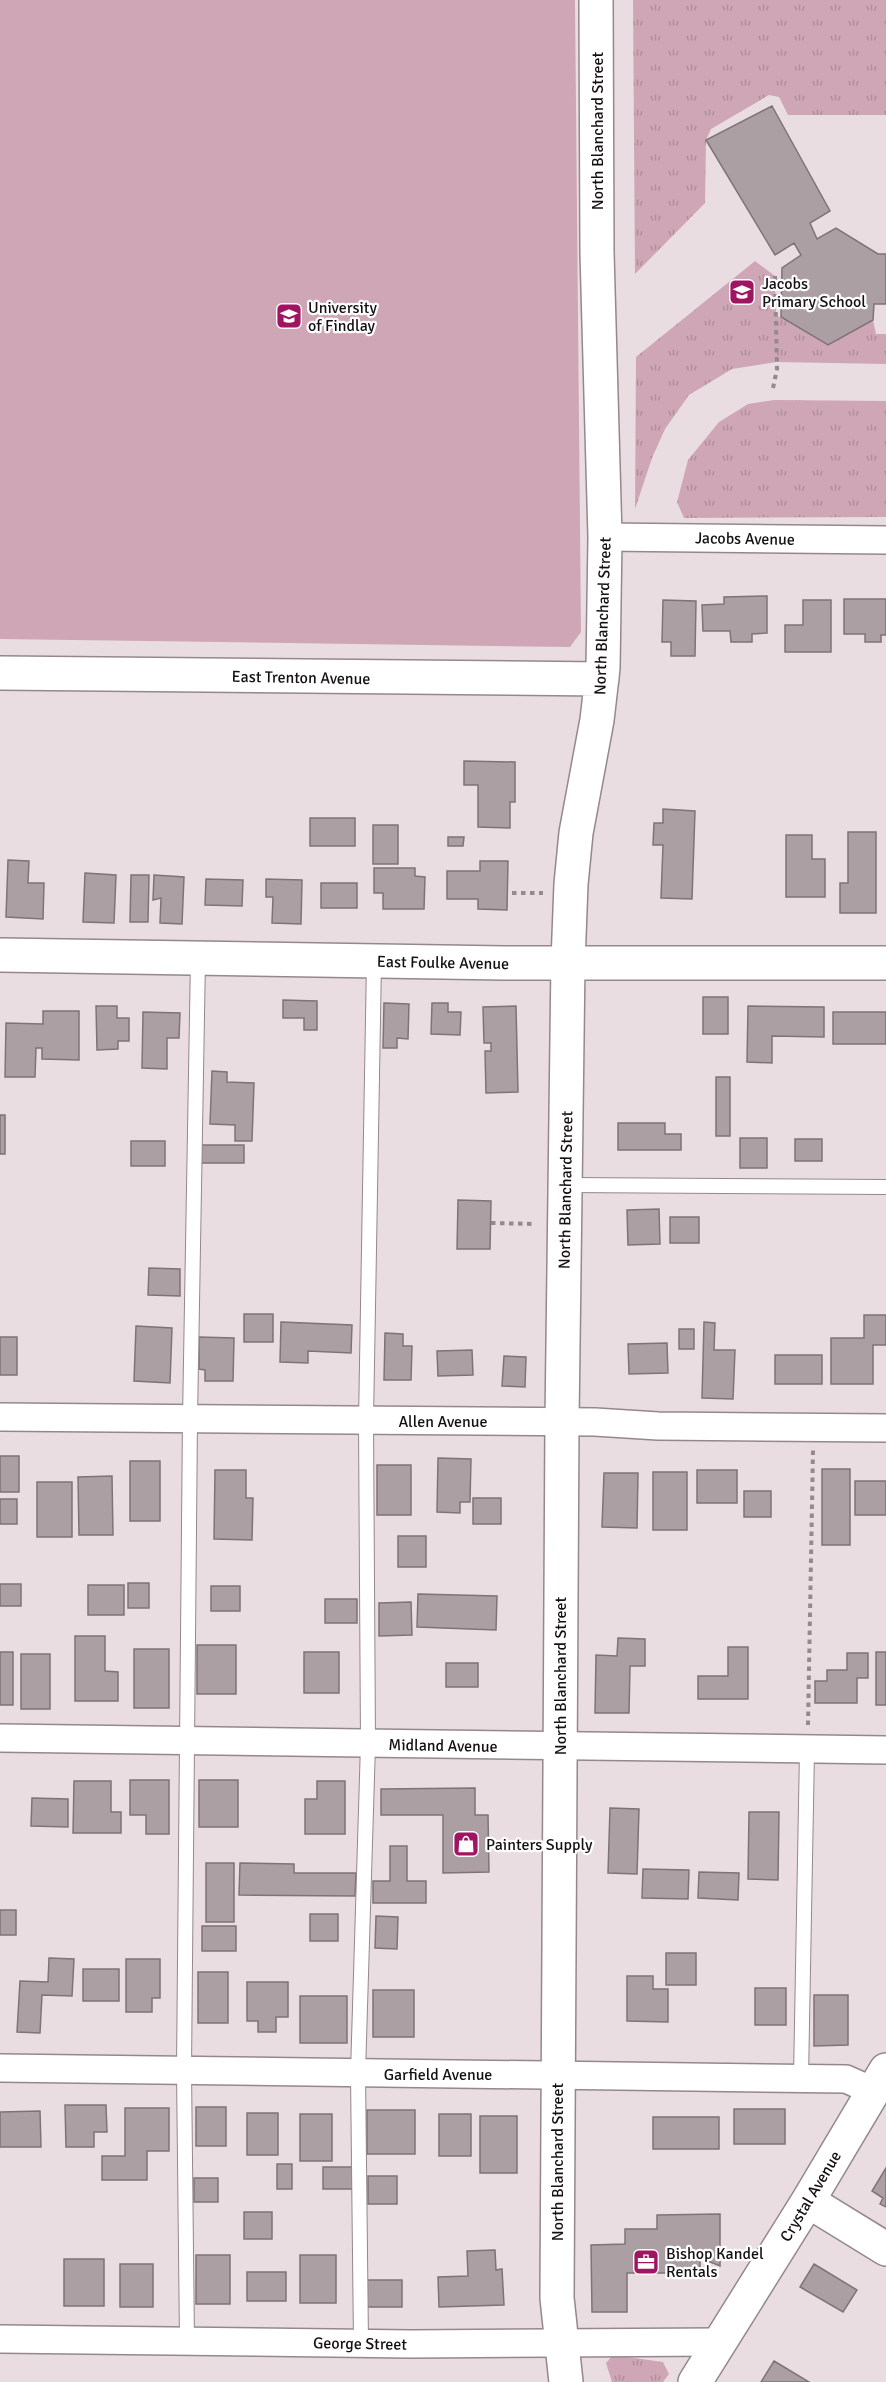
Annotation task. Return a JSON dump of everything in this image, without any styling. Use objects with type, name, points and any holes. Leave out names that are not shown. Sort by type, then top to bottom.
[{"type":"street","name":"North Blanchard Street","points":[[566,2382],[557,2298],[562,1421],[571,884],[576,833],[597,720],[602,679],[605,537],[597,253],[596,0]]},
{"type":"street","name":"Jacobs Avenue","points":[[605,537],[886,540]]},
{"type":"street","name":"East Trenton Avenue","points":[[0,673],[602,679]]},
{"type":"street","name":"East Foulke Avenue","points":[[0,955],[374,961],[886,963]]},
{"type":"street","name":"Allen Avenue","points":[[0,1416],[562,1421],[658,1425],[886,1428]]},
{"type":"street","name":"Midland Avenue","points":[[0,1738],[886,1750]]},
{"type":"street","name":"Garfield Avenue","points":[[0,2068],[880,2080]]},
{"type":"street","name":"Crystal Avenue","points":[[695,2382],[808,2201],[880,2080]]},
{"type":"street","points":[[808,2201],[886,2249]]},
{"type":"street","name":"George Street","points":[[0,2339],[361,2343],[720,2342]]},
{"type":"lane","points":[[187,2342],[184,2070],[190,1419],[198,958]]},
{"type":"lane","points":[[361,2343],[358,2073],[368,1744],[366,1421],[374,961]]},
{"type":"lane","points":[[565,1185],[886,1187]]},
{"type":"lane","points":[[801,2078],[807,1750]]},
{"type":"path","points":[[773,388],[777,369],[775,276]]},
{"type":"path","points":[[512,893],[544,893]]},
{"type":"path","points":[[491,1223],[535,1224]]},
{"type":"path","points":[[807,1750],[813,1427]]},
{"type":"green space","name":"University of Findlay","points":[[0,0],[575,0],[581,632],[570,647],[0,639]]},
{"type":"green space","points":[[633,0],[886,0],[886,115],[788,115],[779,97],[769,95],[711,129],[706,140],[705,203],[635,274]]},
{"type":"green space","points":[[755,261],[775,276],[776,315],[827,345],[873,320],[876,334],[886,334],[886,364],[777,362],[732,369],[689,395],[665,429],[652,458],[635,509],[636,357]]},
{"type":"green space","points":[[774,400],[886,401],[886,517],[684,518],[677,502],[688,460],[719,422],[748,404]]},
{"type":"green space","points":[[613,2355],[663,2362],[669,2374],[663,2382],[612,2382],[606,2363]]},
{"type":"building","points":[[772,106],[830,211],[810,223],[817,239],[836,228],[878,254],[886,254],[886,304],[874,304],[873,320],[828,345],[781,317],[782,268],[801,255],[794,243],[775,255],[706,140]]},
{"type":"building","points":[[767,596],[767,633],[752,634],[752,642],[731,642],[730,631],[703,631],[702,605],[724,604],[724,597]]},
{"type":"building","points":[[844,599],[886,599],[886,635],[881,635],[881,642],[865,642],[865,634],[844,634]]},
{"type":"building","points":[[663,600],[696,601],[695,656],[671,656],[671,642],[662,642]]},
{"type":"building","points":[[803,600],[831,600],[831,652],[785,652],[785,625],[803,625]]},
{"type":"building","points":[[464,761],[515,762],[515,802],[510,802],[510,828],[478,827],[478,785],[464,785]]},
{"type":"building","points":[[663,809],[695,811],[692,899],[661,898],[663,845],[653,845],[654,823],[663,823]]},
{"type":"building","points":[[310,818],[355,818],[355,846],[310,846]]},
{"type":"building","points":[[373,825],[398,825],[398,864],[373,864]]},
{"type":"building","points":[[848,832],[876,832],[876,913],[840,913],[840,883],[848,883]]},
{"type":"building","points":[[786,835],[812,835],[812,859],[825,859],[825,897],[786,897]]},
{"type":"building","points":[[448,837],[464,837],[463,846],[448,846]]},
{"type":"building","points":[[8,860],[29,861],[28,883],[44,883],[43,919],[6,917]]},
{"type":"building","points":[[480,861],[508,861],[507,910],[478,909],[478,899],[447,899],[447,871],[480,871]]},
{"type":"building","points":[[374,868],[415,868],[415,876],[425,877],[424,909],[383,909],[383,893],[374,893]]},
{"type":"building","points":[[85,873],[116,875],[114,923],[83,922]]},
{"type":"building","points":[[131,875],[149,875],[148,922],[130,922]]},
{"type":"building","points":[[154,875],[184,877],[182,924],[160,923],[161,898],[153,900]]},
{"type":"building","points":[[206,879],[243,880],[242,906],[205,905]]},
{"type":"building","points":[[266,879],[302,880],[301,924],[272,923],[273,897],[266,897]]},
{"type":"building","points":[[321,883],[357,883],[357,908],[321,908]]},
{"type":"building","points":[[703,997],[728,997],[728,1034],[703,1034]]},
{"type":"building","points":[[283,1000],[317,1001],[317,1030],[304,1030],[304,1018],[283,1018]]},
{"type":"building","points":[[384,1003],[409,1004],[408,1039],[397,1038],[397,1048],[383,1048]]},
{"type":"building","points":[[432,1003],[448,1003],[448,1012],[461,1012],[460,1035],[431,1034]]},
{"type":"building","points":[[96,1006],[117,1006],[117,1018],[129,1018],[129,1041],[118,1041],[118,1049],[97,1050]]},
{"type":"building","points":[[516,1006],[518,1092],[486,1093],[485,1051],[491,1051],[491,1043],[484,1043],[483,1007]]},
{"type":"building","points":[[748,1006],[824,1007],[824,1037],[772,1036],[772,1063],[747,1062]]},
{"type":"building","points":[[43,1011],[79,1011],[79,1060],[42,1059],[42,1048],[36,1048],[35,1077],[5,1077],[6,1023],[43,1024]]},
{"type":"building","points":[[143,1012],[180,1013],[179,1038],[167,1038],[167,1069],[142,1068]]},
{"type":"building","points":[[833,1012],[886,1012],[886,1044],[833,1044]]},
{"type":"building","points":[[212,1071],[227,1072],[227,1082],[254,1083],[252,1141],[235,1141],[235,1125],[210,1124]]},
{"type":"building","points":[[716,1077],[730,1077],[730,1136],[716,1136]]},
{"type":"building","points":[[0,1115],[5,1115],[5,1154],[0,1154]]},
{"type":"building","points":[[618,1123],[665,1123],[665,1134],[681,1134],[681,1150],[618,1150]]},
{"type":"building","points":[[740,1138],[767,1138],[767,1168],[740,1168]]},
{"type":"building","points":[[795,1139],[822,1139],[822,1161],[795,1161]]},
{"type":"building","points":[[131,1141],[165,1141],[165,1166],[131,1166]]},
{"type":"building","points":[[200,1145],[244,1145],[244,1163],[200,1163]]},
{"type":"building","points":[[458,1200],[491,1201],[490,1249],[457,1249]]},
{"type":"building","points":[[659,1209],[660,1244],[628,1245],[627,1210]]},
{"type":"building","points":[[670,1217],[699,1217],[699,1243],[670,1243]]},
{"type":"building","points":[[149,1268],[180,1269],[180,1296],[148,1295]]},
{"type":"building","points":[[244,1314],[273,1314],[273,1342],[244,1342]]},
{"type":"building","points":[[864,1315],[886,1315],[886,1345],[873,1345],[873,1384],[831,1384],[831,1338],[864,1338]]},
{"type":"building","points":[[281,1322],[352,1325],[351,1353],[308,1351],[308,1363],[280,1362]]},
{"type":"building","points":[[704,1322],[715,1323],[714,1350],[735,1350],[733,1399],[702,1398]]},
{"type":"building","points":[[136,1326],[172,1328],[170,1383],[134,1381]]},
{"type":"building","points":[[679,1329],[694,1329],[694,1349],[679,1349]]},
{"type":"building","points":[[385,1333],[403,1334],[403,1346],[412,1346],[411,1380],[384,1380]]},
{"type":"building","points":[[0,1337],[17,1337],[17,1375],[0,1375]]},
{"type":"building","points":[[199,1337],[234,1338],[233,1381],[205,1381],[205,1370],[199,1369]]},
{"type":"building","points":[[667,1343],[668,1373],[629,1374],[628,1344]]},
{"type":"building","points":[[472,1350],[473,1375],[438,1376],[437,1351]]},
{"type":"building","points":[[775,1355],[822,1355],[822,1384],[775,1384]]},
{"type":"building","points":[[504,1356],[526,1357],[525,1387],[502,1386]]},
{"type":"building","points":[[0,1456],[19,1456],[19,1492],[0,1492]]},
{"type":"building","points":[[438,1458],[471,1459],[470,1502],[460,1502],[460,1513],[437,1512]]},
{"type":"building","points":[[130,1461],[160,1461],[160,1521],[130,1521]]},
{"type":"building","points":[[377,1465],[411,1465],[411,1515],[377,1515]]},
{"type":"building","points":[[822,1469],[850,1469],[850,1545],[822,1545]]},
{"type":"building","points":[[215,1470],[246,1470],[246,1498],[253,1498],[252,1540],[214,1539]]},
{"type":"building","points":[[697,1470],[737,1470],[737,1503],[697,1503]]},
{"type":"building","points":[[653,1472],[687,1472],[687,1530],[653,1530]]},
{"type":"building","points":[[604,1473],[638,1473],[637,1528],[602,1527]]},
{"type":"building","points":[[112,1476],[113,1535],[79,1535],[78,1477]]},
{"type":"building","points":[[855,1481],[886,1481],[886,1515],[855,1515]]},
{"type":"building","points":[[37,1482],[72,1482],[72,1537],[37,1537]]},
{"type":"building","points":[[744,1491],[771,1491],[771,1517],[744,1517]]},
{"type":"building","points":[[473,1498],[501,1498],[501,1524],[473,1524]]},
{"type":"building","points":[[0,1499],[17,1499],[17,1524],[0,1524]]},
{"type":"building","points":[[398,1536],[426,1536],[426,1567],[398,1567]]},
{"type":"building","points":[[128,1583],[149,1583],[149,1608],[128,1608]]},
{"type":"building","points":[[0,1584],[21,1584],[21,1606],[0,1606]]},
{"type":"building","points":[[88,1585],[124,1585],[124,1615],[88,1615]]},
{"type":"building","points":[[211,1586],[240,1586],[240,1611],[211,1611]]},
{"type":"building","points":[[418,1594],[497,1596],[496,1630],[417,1627]]},
{"type":"building","points":[[325,1599],[357,1599],[357,1623],[325,1623]]},
{"type":"building","points":[[411,1602],[412,1635],[379,1636],[379,1603]]},
{"type":"building","points":[[75,1636],[105,1636],[105,1671],[118,1672],[118,1701],[75,1701]]},
{"type":"building","points":[[618,1638],[645,1639],[645,1666],[630,1666],[629,1713],[595,1713],[596,1655],[617,1656]]},
{"type":"building","points":[[197,1645],[236,1645],[236,1694],[197,1694]]},
{"type":"building","points":[[728,1647],[748,1647],[748,1699],[698,1699],[698,1676],[728,1676]]},
{"type":"building","points":[[134,1649],[169,1649],[169,1708],[134,1708]]},
{"type":"building","points":[[0,1652],[13,1652],[13,1705],[0,1705]]},
{"type":"building","points":[[304,1652],[339,1652],[339,1693],[304,1693]]},
{"type":"building","points":[[876,1652],[886,1652],[886,1705],[876,1705]]},
{"type":"building","points":[[847,1653],[868,1653],[868,1678],[857,1678],[857,1703],[815,1703],[815,1681],[827,1681],[827,1670],[847,1670]]},
{"type":"building","points":[[21,1654],[50,1654],[50,1709],[21,1709]]},
{"type":"building","points":[[446,1663],[478,1663],[478,1687],[446,1687]]},
{"type":"building","points":[[130,1780],[169,1780],[169,1834],[146,1834],[146,1815],[130,1815]]},
{"type":"building","points":[[199,1780],[238,1780],[238,1827],[199,1827]]},
{"type":"building","points":[[74,1781],[111,1781],[111,1812],[121,1812],[121,1833],[73,1833]]},
{"type":"building","points":[[317,1781],[345,1781],[345,1834],[305,1834],[305,1799],[317,1799]]},
{"type":"building","name":"Painters Supply","points":[[475,1788],[475,1815],[488,1815],[489,1872],[443,1873],[443,1815],[381,1815],[381,1789]]},
{"type":"building","points":[[32,1798],[68,1799],[68,1827],[31,1826]]},
{"type":"building","points":[[610,1808],[639,1809],[637,1874],[608,1873]]},
{"type":"building","points":[[749,1812],[779,1812],[778,1880],[748,1879]]},
{"type":"building","points":[[390,1846],[407,1846],[407,1881],[426,1881],[426,1903],[373,1903],[373,1881],[390,1881]]},
{"type":"building","points":[[206,1863],[234,1863],[234,1922],[206,1922]]},
{"type":"building","points":[[240,1863],[294,1864],[294,1873],[356,1873],[355,1896],[239,1895]]},
{"type":"building","points":[[643,1869],[689,1870],[688,1899],[642,1898]]},
{"type":"building","points":[[699,1872],[739,1873],[738,1900],[698,1898]]},
{"type":"building","points":[[0,1910],[16,1910],[16,1935],[0,1935]]},
{"type":"building","points":[[310,1914],[338,1914],[338,1941],[310,1941]]},
{"type":"building","points":[[376,1916],[398,1917],[397,1949],[375,1948]]},
{"type":"building","points":[[202,1926],[236,1926],[236,1951],[202,1951]]},
{"type":"building","points":[[666,1953],[696,1953],[696,1985],[666,1985]]},
{"type":"building","points":[[49,1958],[74,1959],[72,1996],[42,1995],[40,2033],[17,2032],[20,1981],[48,1982]]},
{"type":"building","points":[[126,1959],[160,1959],[160,1998],[152,1998],[152,2012],[126,2012]]},
{"type":"building","points":[[83,1969],[119,1969],[119,2001],[83,2001]]},
{"type":"building","points":[[198,1972],[228,1972],[228,2023],[198,2023]]},
{"type":"building","points":[[627,1976],[653,1976],[653,1989],[668,1989],[668,2022],[627,2021]]},
{"type":"building","points":[[247,1982],[288,1982],[288,2017],[276,2017],[276,2032],[258,2032],[258,2021],[247,2021]]},
{"type":"building","points":[[755,1988],[786,1988],[786,2025],[755,2025]]},
{"type":"building","points":[[373,1990],[414,1990],[414,2037],[373,2037]]},
{"type":"building","points":[[814,1995],[848,1995],[848,2045],[814,2046]]},
{"type":"building","points":[[300,1996],[347,1996],[347,2043],[300,2043]]},
{"type":"building","points":[[65,2105],[106,2105],[107,2132],[94,2132],[94,2147],[66,2147]]},
{"type":"building","points":[[196,2107],[226,2107],[226,2146],[196,2146]]},
{"type":"building","points":[[125,2108],[169,2108],[169,2151],[147,2151],[147,2180],[102,2180],[102,2156],[125,2156]]},
{"type":"building","points":[[734,2109],[785,2109],[785,2144],[734,2144]]},
{"type":"building","points":[[367,2110],[415,2110],[415,2154],[367,2154]]},
{"type":"building","points":[[40,2111],[41,2147],[0,2147],[0,2112]]},
{"type":"building","points":[[247,2113],[278,2113],[278,2155],[247,2155]]},
{"type":"building","points":[[300,2114],[332,2114],[332,2161],[300,2161]]},
{"type":"building","points":[[439,2114],[471,2114],[471,2156],[439,2156]]},
{"type":"building","points":[[480,2116],[517,2116],[517,2173],[480,2173]]},
{"type":"building","points":[[653,2117],[719,2117],[719,2149],[653,2149]]},
{"type":"building","points":[[277,2164],[292,2164],[292,2189],[277,2189]]},
{"type":"building","points":[[323,2167],[353,2167],[353,2189],[323,2189]]},
{"type":"building","points":[[886,2168],[886,2207],[880,2204],[883,2198],[872,2191]]},
{"type":"building","points":[[368,2176],[397,2176],[397,2204],[368,2204]]},
{"type":"building","points":[[194,2178],[218,2178],[218,2202],[194,2202]]},
{"type":"building","points":[[244,2212],[272,2212],[272,2239],[244,2239]]},
{"type":"building","name":"Bishop Kandel Rentals","points":[[720,2214],[720,2266],[700,2258],[700,2273],[627,2273],[627,2312],[592,2312],[591,2245],[625,2244],[625,2229],[657,2229],[657,2215]]},
{"type":"building","points":[[495,2250],[496,2270],[502,2269],[504,2305],[439,2307],[438,2277],[468,2276],[467,2251]]},
{"type":"building","points":[[196,2255],[230,2255],[230,2304],[196,2304]]},
{"type":"building","points":[[300,2255],[336,2255],[336,2303],[300,2303]]},
{"type":"building","points":[[64,2259],[104,2259],[104,2306],[64,2306]]},
{"type":"building","points":[[120,2264],[153,2264],[153,2307],[120,2307]]},
{"type":"building","points":[[814,2264],[857,2290],[843,2312],[800,2287]]},
{"type":"building","points":[[247,2272],[286,2272],[286,2301],[247,2301]]},
{"type":"building","points":[[363,2280],[402,2280],[402,2307],[363,2307]]},
{"type":"building","points":[[774,2361],[809,2382],[761,2382]]},
{"type":"place","name":"Jacobs Primary School","points":[[742,292]]},
{"type":"place","name":"University of Findlay","points":[[289,316]]},
{"type":"place","name":"Painters Supply","points":[[466,1844]]},
{"type":"place","name":"Bishop Kandel Rentals","points":[[646,2262]]}]
